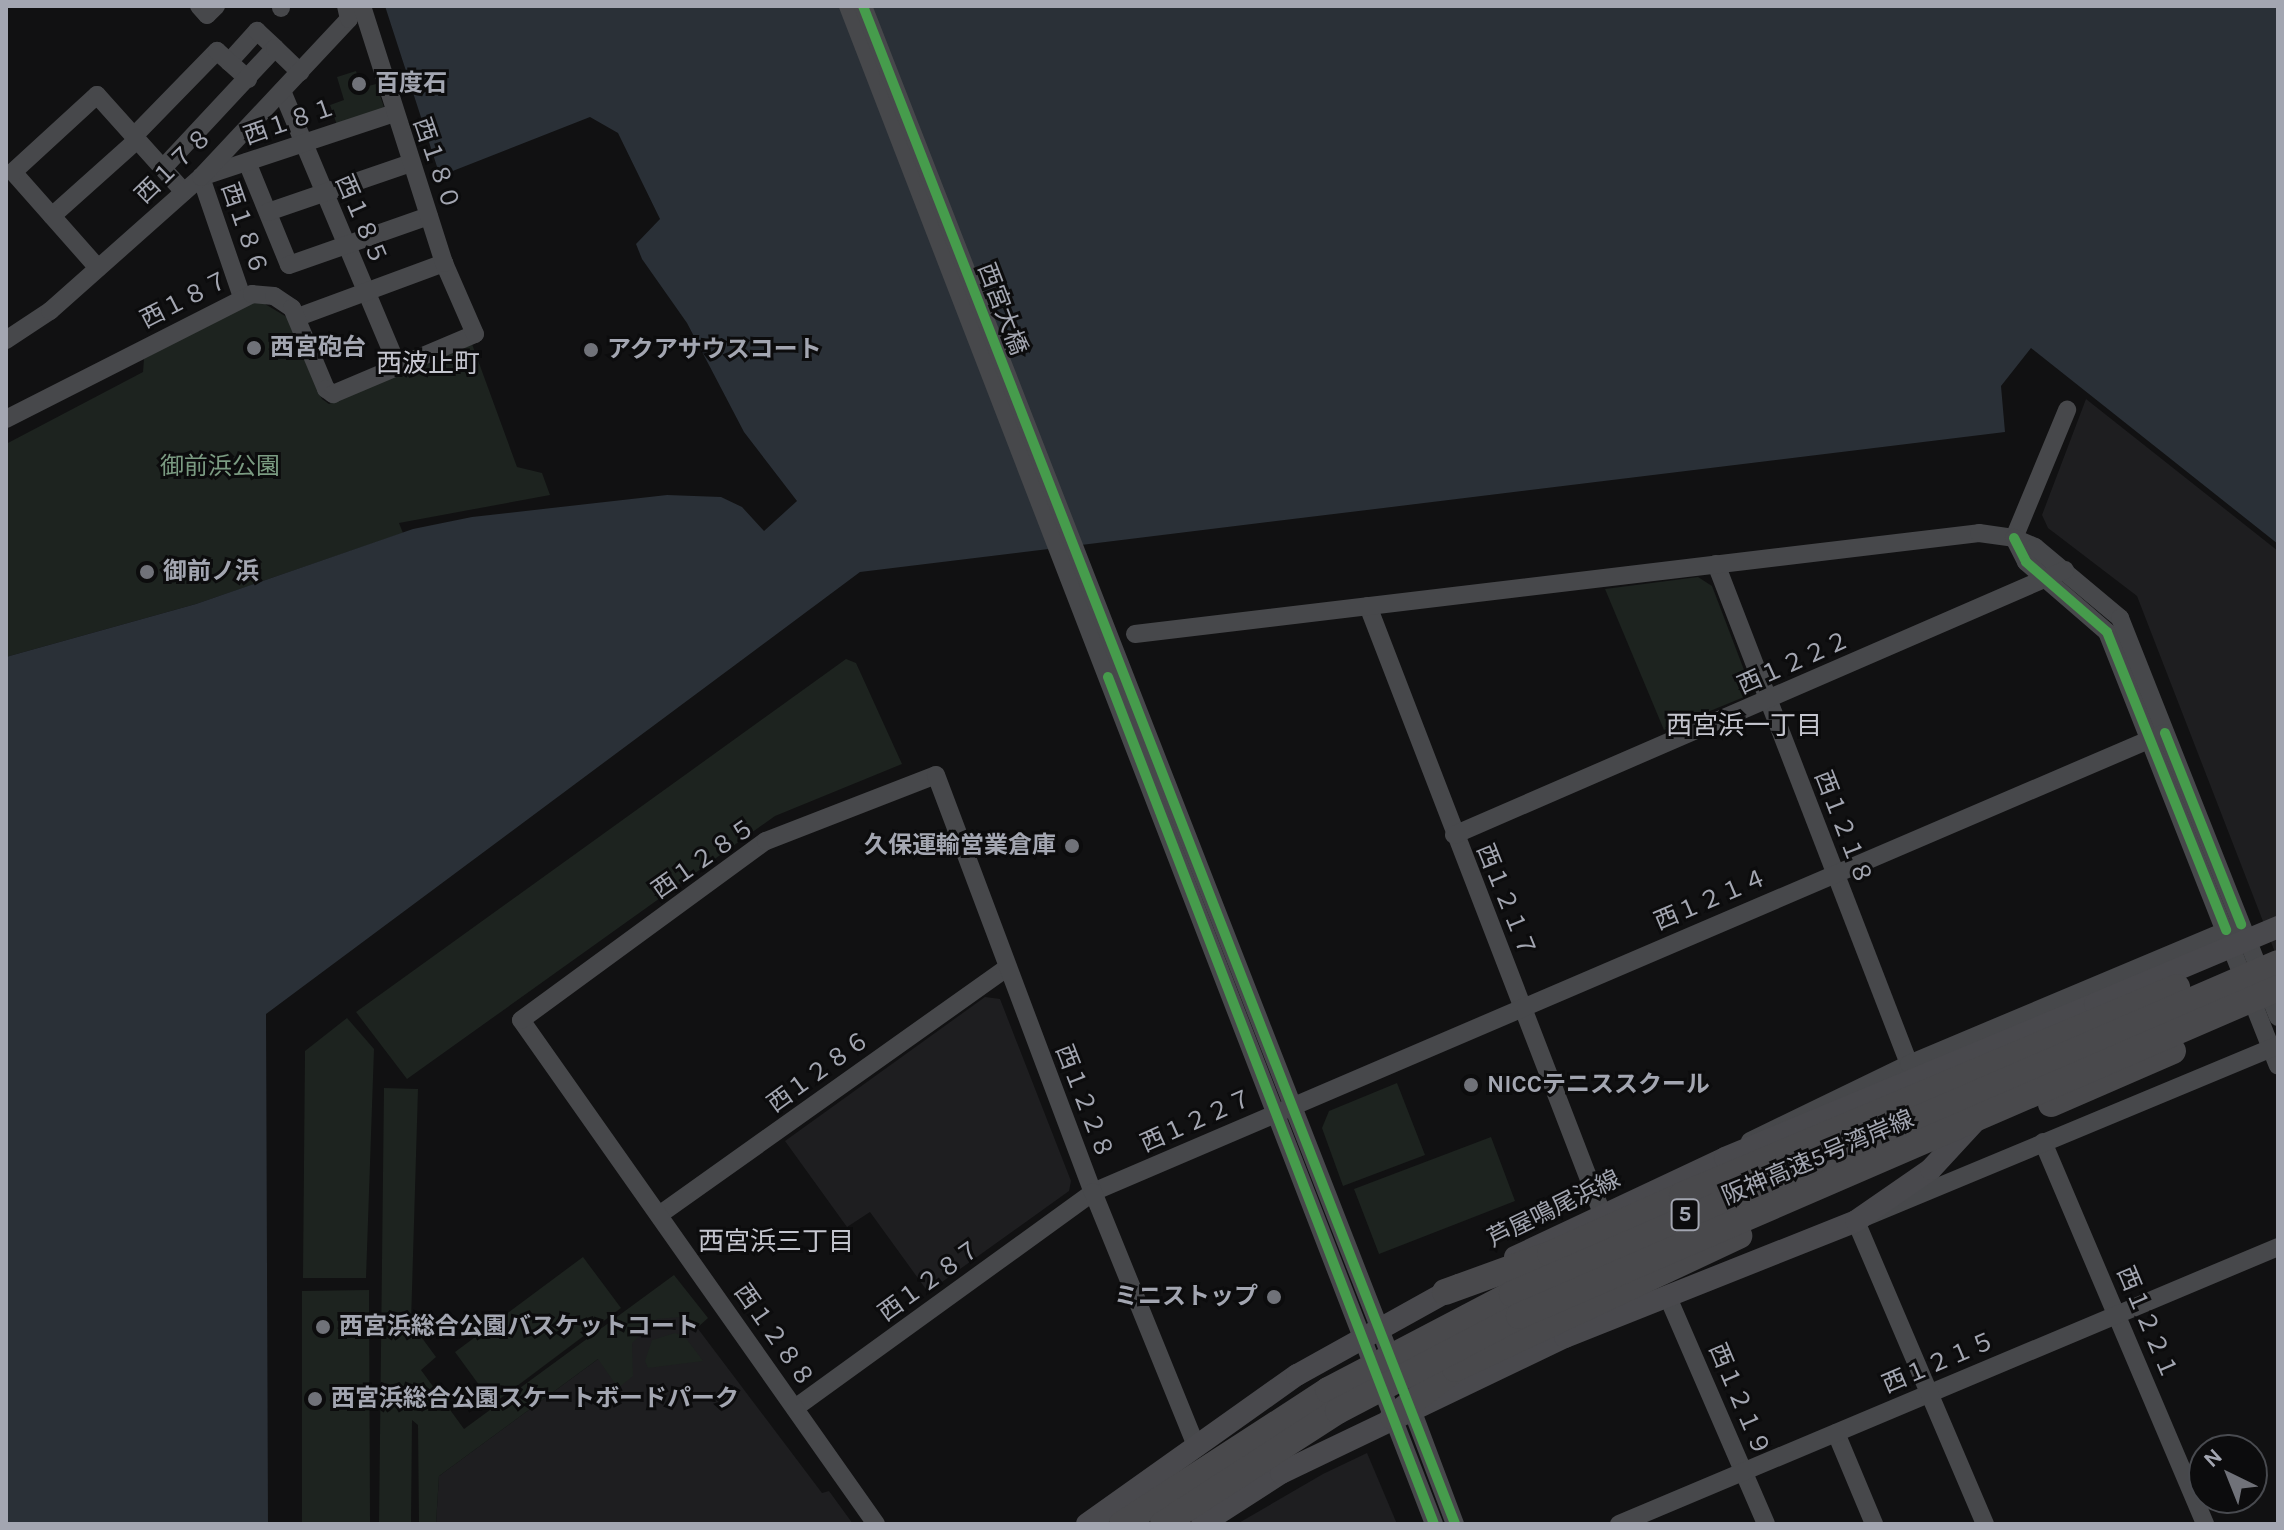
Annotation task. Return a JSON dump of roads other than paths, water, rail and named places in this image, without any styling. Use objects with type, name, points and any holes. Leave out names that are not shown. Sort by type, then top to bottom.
[{"type":"highway","name":"5","points":[[1445,1292],[1550,1254],[1682,1195],[2278,947]]},
{"type":"highway","name":"阪神高速5号湾岸線","points":[[1122,1524],[1328,1390],[1512,1294],[2278,963]]},
{"type":"highway","name":"阪神高速5号湾岸線","points":[[1163,1524],[1338,1411],[1519,1316],[2278,988]]},
{"type":"highway","name":"5","points":[[1404,1408],[1455,1369],[1510,1341],[1739,1236],[2278,1002]]},
{"type":"main road","name":"芦屋鳴尾浜線","points":[[1087,1524],[1195,1443],[1370,1332],[1602,1213],[1725,1158],[2278,927]]},
{"type":"main road","name":"芦屋鳴尾浜線","points":[[1202,1524],[1281,1473],[1404,1408],[1667,1295],[1856,1221],[1931,1169],[2087,1007]]},
{"type":"street","points":[[199,6],[207,15],[216,6]]},
{"type":"street","name":"西宮大橋","points":[[848,6],[1097,630]]},
{"type":"street","name":"西宮大橋","points":[[863,6],[1097,630]]},
{"type":"street","name":"西１７８","points":[[6,340],[98,268],[201,177],[300,72],[352,10]]},
{"type":"street","name":"西１８０","points":[[352,10],[394,113],[444,263],[475,334],[398,367]]},
{"type":"street","points":[[229,62],[257,31],[300,72]]},
{"type":"street","points":[[163,168],[275,48]]},
{"type":"street","points":[[52,216],[136,138],[217,51],[248,79]]},
{"type":"street","name":"西１８５","points":[[282,91],[398,367]]},
{"type":"street","points":[[98,268],[13,172],[97,95],[184,192]]},
{"type":"street","name":"西１８１","points":[[201,177],[394,113]]},
{"type":"street","points":[[247,162],[289,265],[429,216]]},
{"type":"street","points":[[268,212],[411,163]]},
{"type":"street","name":"西１８６","points":[[201,177],[242,297]]},
{"type":"street","points":[[398,367],[329,393],[298,317],[444,263]]},
{"type":"street","name":"西１８７","points":[[7,417],[242,297],[274,296],[298,317]]},
{"type":"street","points":[[2067,410],[2014,538],[2026,562],[2107,632],[2158,736]]},
{"type":"street","points":[[1135,634],[1979,533],[2014,538],[2065,570],[2120,618],[2158,736],[2234,927],[2276,1053],[2043,1142],[1856,1221],[1985,1524]]},
{"type":"street","name":"西１２１８","points":[[1716,564],[1909,1064]]},
{"type":"street","name":"西１２２２","points":[[1454,835],[2065,570]]},
{"type":"street","name":"西１２１７","points":[[1368,606],[1602,1213]]},
{"type":"street","points":[[1097,630],[1294,1104],[1370,1332]]},
{"type":"street","points":[[1097,630],[1276,1112],[1455,1524]]},
{"type":"street","name":"西１２１４","points":[[1276,1112],[2158,736]]},
{"type":"street","name":"西１２２８","points":[[936,775],[1006,968],[1195,1443]]},
{"type":"street","name":"西１２８５","points":[[521,1020],[766,841],[936,775]]},
{"type":"street","points":[[2234,927],[2278,1017]]},
{"type":"street","points":[[1725,1158],[1768,1128],[1909,1064],[2234,927]]},
{"type":"street","name":"西１２８６","points":[[659,1215],[1006,968]]},
{"type":"street","name":"西１２８８","points":[[521,1020],[876,1524]]},
{"type":"street","name":"西１２２７","points":[[1093,1192],[1276,1112]]},
{"type":"street","name":"西１２２１","points":[[2043,1142],[2205,1524]]},
{"type":"street","name":"西１２８７","points":[[795,1408],[1093,1192]]},
{"type":"street","name":"西１２１５","points":[[1619,1524],[2278,1247]]},
{"type":"street","name":"西１２１９","points":[[1667,1295],[1766,1524]]},
{"type":"street","points":[[1404,1408],[1434,1524]]},
{"type":"street","points":[[1836,1433],[1874,1524]]},
{"type":"place","name":"百度石","points":[[359,84]]},
{"type":"place","name":"西宮砲台","points":[[254,348]]},
{"type":"place","name":"アクアサウスコート","points":[[591,350]]},
{"type":"place","name":"御前ノ浜","points":[[147,572]]},
{"type":"place","name":"久保運輸営業倉庫","points":[[1072,846]]},
{"type":"place","name":"NICCテニススクール","points":[[1471,1085]]},
{"type":"place","name":"ミニストップ","points":[[1274,1297]]},
{"type":"place","name":"西宮浜総合公園バスケットコート","points":[[323,1327]]},
{"type":"place","name":"西宮浜総合公園スケートボードパーク","points":[[315,1399]]},
{"type":"district","name":"西波止町","points":[[428,364]]},
{"type":"district","name":"西宮浜一丁目","points":[[1744,726]]},
{"type":"district","name":"西宮浜三丁目","points":[[776,1242]]},
{"type":"park label","name":"御前浜公園","points":[[220,467]]}]
